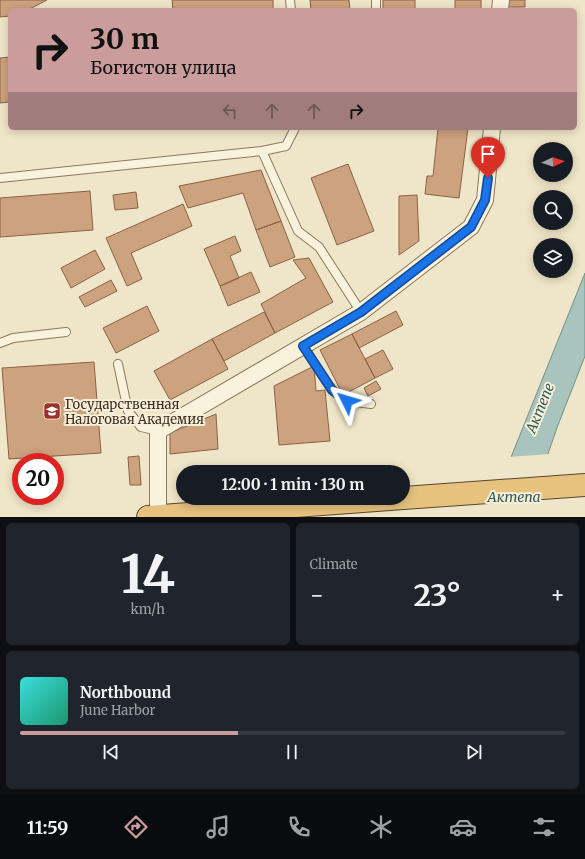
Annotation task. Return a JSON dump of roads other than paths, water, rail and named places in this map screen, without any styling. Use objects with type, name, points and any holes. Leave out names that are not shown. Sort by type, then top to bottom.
[{"type":"highway","points":[[410,497],[578,485]]},
{"type":"highway","points":[[153,517],[204,515],[251,509],[306,505]]},
{"type":"street","points":[[153,517],[158,431],[361,312],[471,227],[485,200],[492,130]]},
{"type":"lane","points":[[0,178],[262,151],[286,146],[295,130]]},
{"type":"lane","points":[[262,151],[298,231],[319,247],[361,312]]},
{"type":"lane","points":[[0,343],[13,338],[66,332]]},
{"type":"lane","points":[[303,346],[332,390],[347,401],[371,404]]},
{"type":"lane","points":[[118,364],[128,411],[141,427],[158,431]]},
{"type":"water","name":"Актепа","points":[[585,273],[585,356],[558,425],[526,517],[487,517]]},
{"type":"place","name":"Государственная Налоговая Академия","points":[[52,411]]},
{"type":"water label","name":"Актепе","points":[[540,408]]}]
